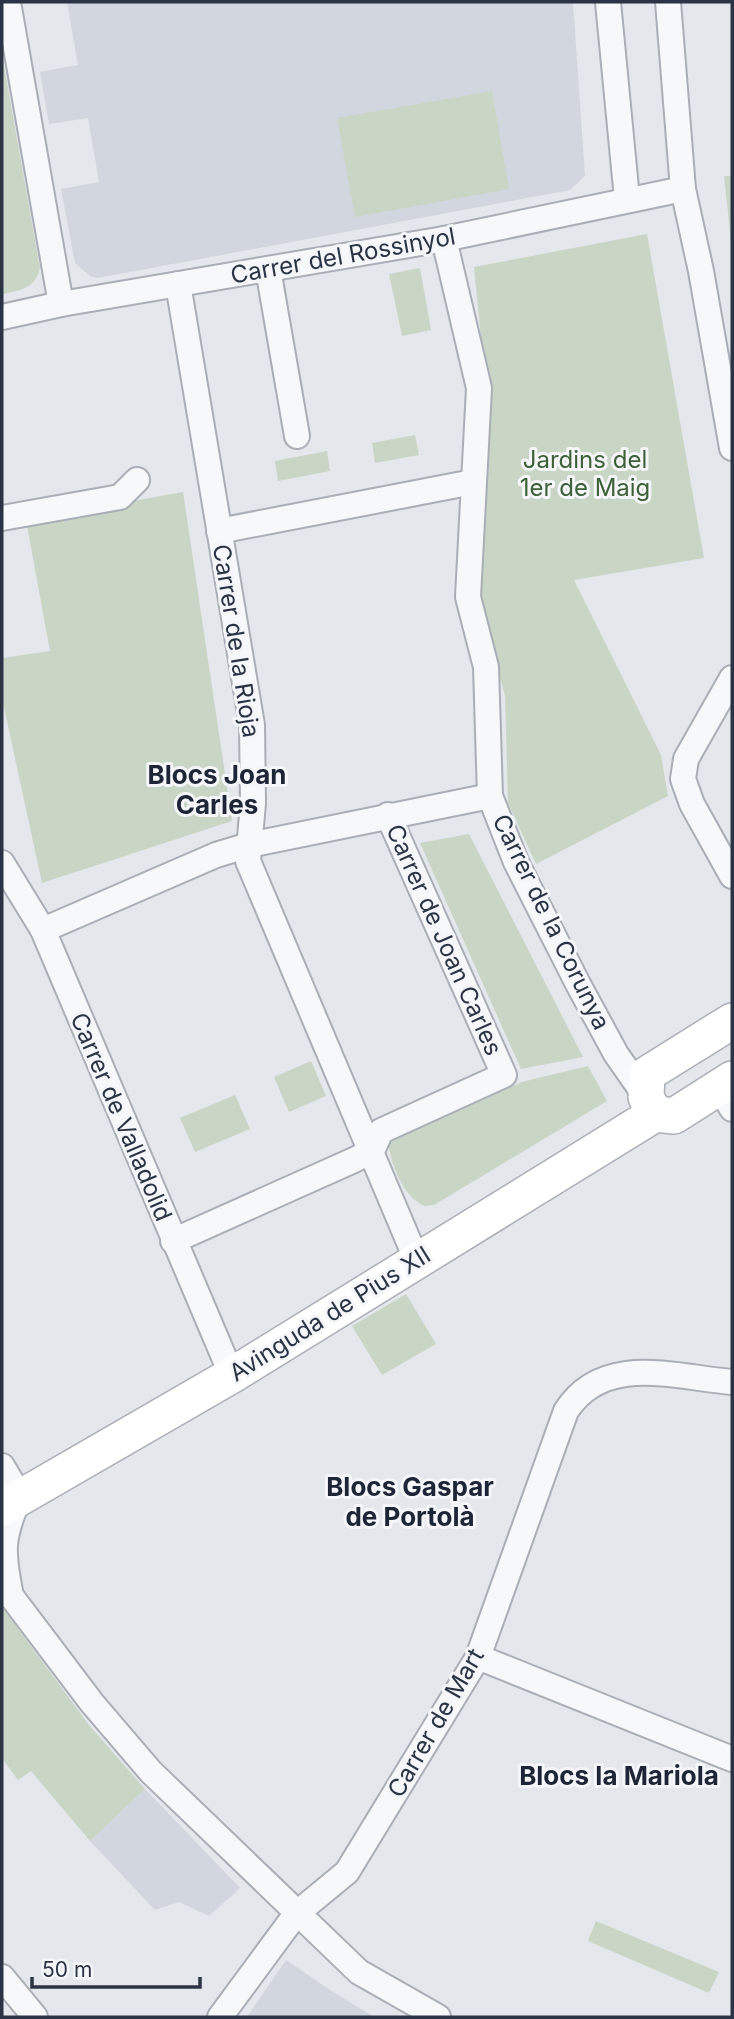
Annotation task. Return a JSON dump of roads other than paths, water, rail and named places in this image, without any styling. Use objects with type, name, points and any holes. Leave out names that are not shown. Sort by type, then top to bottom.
[{"type":"street","points":[[8,2],[61,304]]},
{"type":"street","points":[[608,2],[627,199]]},
{"type":"street","points":[[668,2],[683,189],[701,271],[732,448]]},
{"type":"street","name":"Carrer del Rossinyol","points":[[2,317],[61,304],[444,239],[683,189]]},
{"type":"street","name":"Carrer de la Corunya","points":[[444,239],[479,388],[468,597],[486,667],[490,796],[516,862],[578,984],[615,1054],[651,1105]]},
{"type":"street","points":[[268,269],[297,436]]},
{"type":"street","name":"Carrer de la Rioja","points":[[178,284],[252,726],[253,803],[249,845],[252,876],[417,1261]]},
{"type":"street","points":[[2,518],[120,497],[137,480]]},
{"type":"street","points":[[219,531],[473,482]]},
{"type":"street","points":[[732,678],[685,759],[683,779],[692,804],[732,876]]},
{"type":"street","points":[[43,930],[216,855],[249,845],[490,796]]},
{"type":"street","name":"Carrer de Joan Carles","points":[[372,1151],[381,1131],[504,1075],[388,815]]},
{"type":"street","name":"Carrer de Valladolid","points":[[2,863],[43,930],[232,1376]]},
{"type":"street","points":[[728,1092],[674,1116],[651,1105],[647,1074],[732,1021]]},
{"type":"street","name":"Avinguda de Pius XII","points":[[11,1502],[232,1376],[417,1261],[651,1105]]},
{"type":"street","points":[[173,1241],[372,1151]]},
{"type":"street","name":"Carrer de Mart","points":[[219,2017],[296,1914],[347,1872],[478,1657],[565,1411],[587,1387],[621,1372],[732,1382]]},
{"type":"street","points":[[2,1466],[11,1502],[3,1556],[7,1590],[92,1703],[151,1772],[359,1972],[438,2017]]},
{"type":"street","points":[[478,1657],[732,1759]]},
{"type":"street","points":[[2,1977],[35,2017]]},
{"type":"district","name":"Blocs Joan Carles","points":[[217,790]]},
{"type":"district","name":"Blocs Gaspar de Portolà","points":[[410,1502]]},
{"type":"district","name":"Blocs la Mariola","points":[[619,1776]]},
{"type":"park label","name":"Jardins del 1er de Maig","points":[[585,474]]}]
